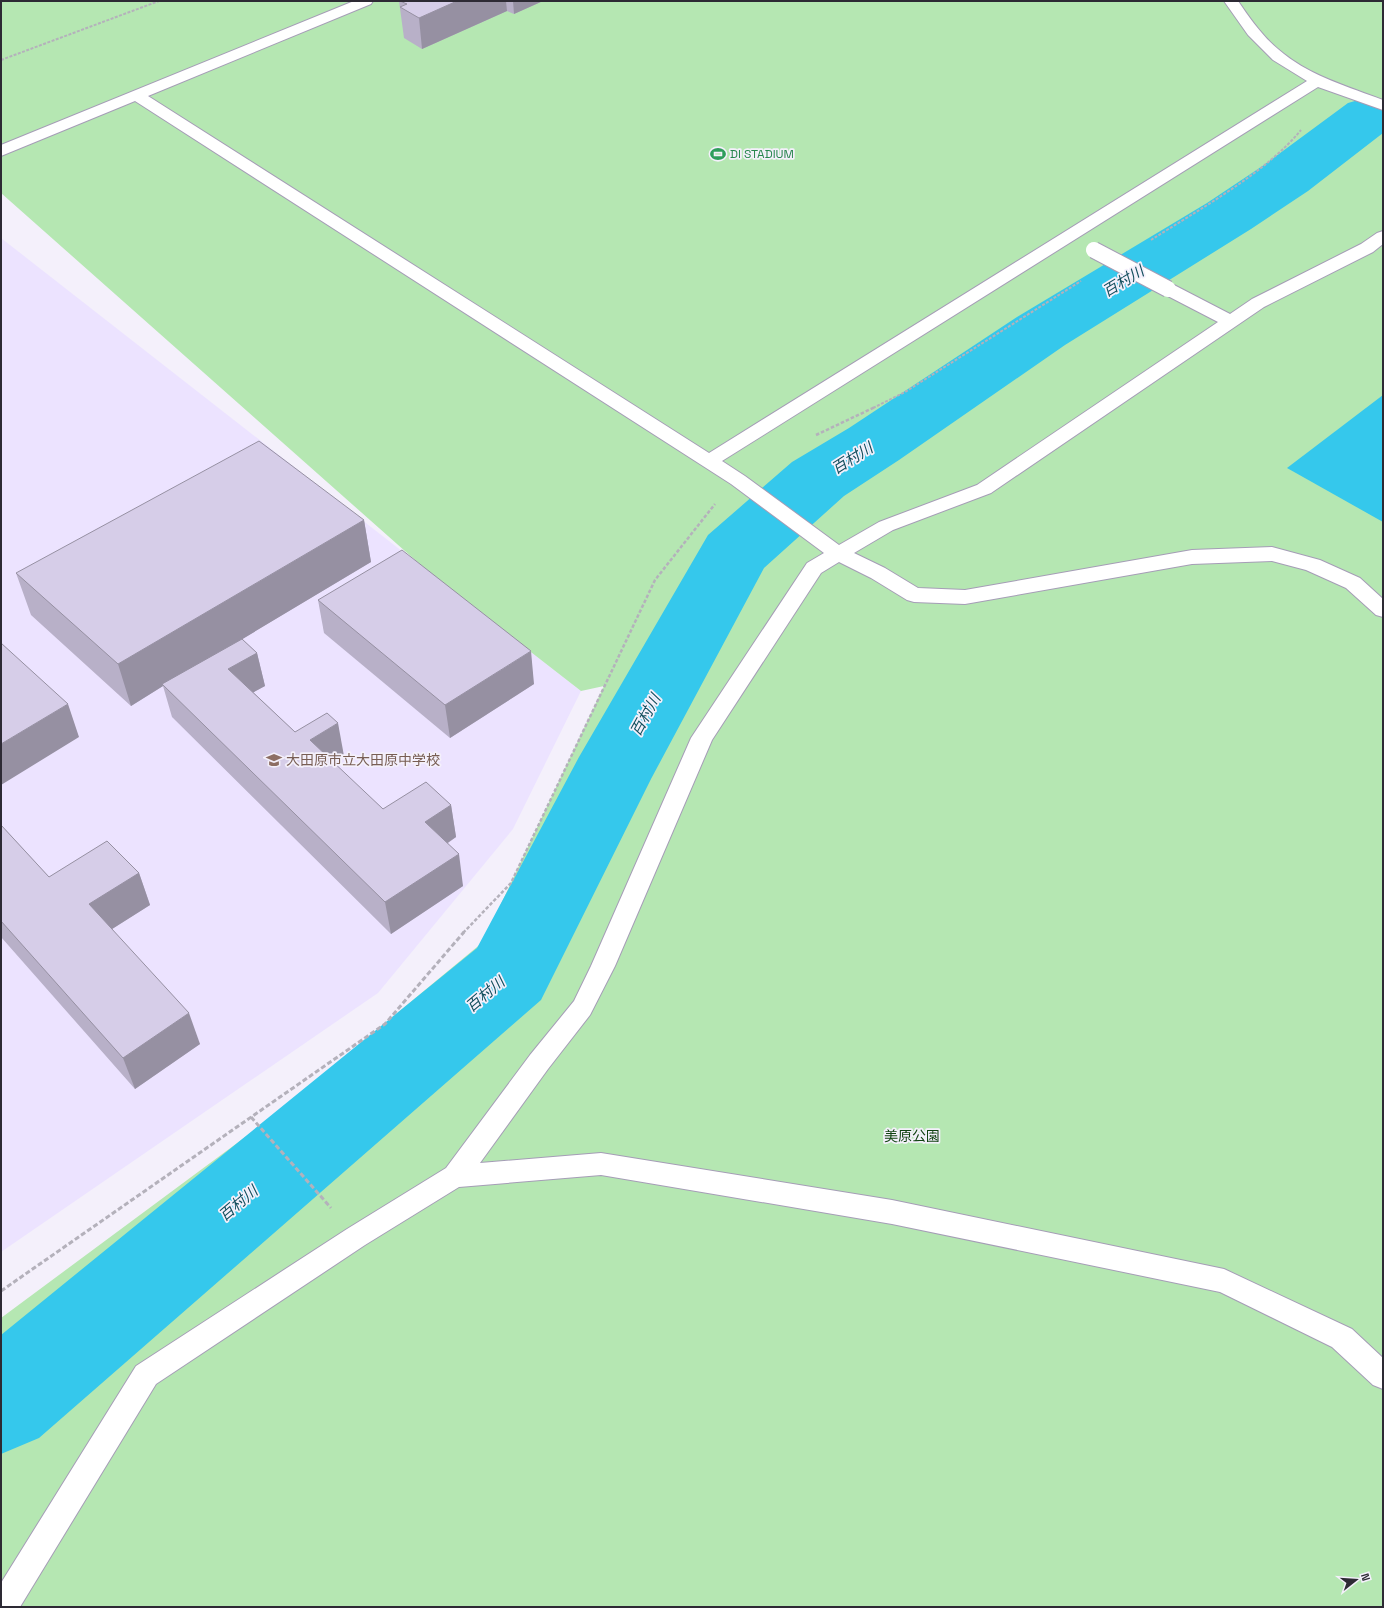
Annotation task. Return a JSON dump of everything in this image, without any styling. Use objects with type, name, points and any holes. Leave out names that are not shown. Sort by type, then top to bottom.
[{"type":"street","points":[[1,151],[138,96],[366,1]]},
{"type":"street","points":[[1231,1],[1253,32],[1278,57],[1317,81],[1383,105]]},
{"type":"street","points":[[708,462],[1317,81]]},
{"type":"street","points":[[138,96],[738,480],[837,553],[878,573],[914,595],[965,597],[1192,557],[1272,554],[1313,565],[1353,583],[1383,610]]},
{"type":"street","points":[[3,1607],[146,1375],[356,1237],[455,1176],[539,1062],[582,1008],[603,966],[702,738],[814,568],[837,553],[886,526],[984,489],[1229,321],[1258,303],[1368,248],[1383,236]]},
{"type":"street","points":[[1068,237],[1229,321]]},
{"type":"street","points":[[455,1176],[601,1164],[892,1212],[1224,1281],[1342,1338],[1383,1376]]},
{"type":"path","points":[[1,60],[158,1]]},
{"type":"path","points":[[1147,243],[1235,186],[1288,146],[1309,120],[1325,108],[1353,95]]},
{"type":"path","points":[[809,438],[860,415],[905,392],[1087,278]]},
{"type":"path","points":[[1,1291],[385,1024],[468,927],[511,883],[655,580],[706,514],[738,480]]},
{"type":"path","points":[[251,1116],[333,1210]]},
{"type":"shaded area","name":"大田原市立大田原中学校","points":[[1,238],[581,691],[513,829],[378,993],[1,1252]]},
{"type":"green space","name":"美原公園","points":[[1,1],[1383,1],[1383,1607],[1,1607],[1,1318],[268,1120],[483,942],[604,686],[581,691],[432,575],[1,193]]},
{"type":"water","points":[[1383,395],[1383,522],[1287,468]]},
{"type":"building","points":[[400,1],[457,1],[419,18],[400,7],[407,4]]},
{"type":"building","points":[[259,441],[364,520],[118,664],[16,573]]},
{"type":"building","points":[[402,550],[531,651],[445,705],[318,600]]},
{"type":"building","points":[[242,639],[257,653],[228,669],[295,732],[327,713],[338,723],[310,740],[383,809],[426,782],[451,805],[425,822],[459,854],[385,902],[162,684]]},
{"type":"building","points":[[1,643],[68,704],[1,744]]},
{"type":"building","points":[[1,825],[49,877],[107,841],[139,873],[89,904],[189,1013],[123,1058],[1,921]]},
{"type":"waterway","name":"百村川","points":[[1,1402],[509,974],[609,779],[735,553],[818,479],[874,444],[1041,331],[1229,216],[1286,178],[1369,115]]},
{"type":"place","name":"DI STADIUM","points":[[718,154]]},
{"type":"place","name":"大田原市立大田原中学校","points":[[274,760]]}]
